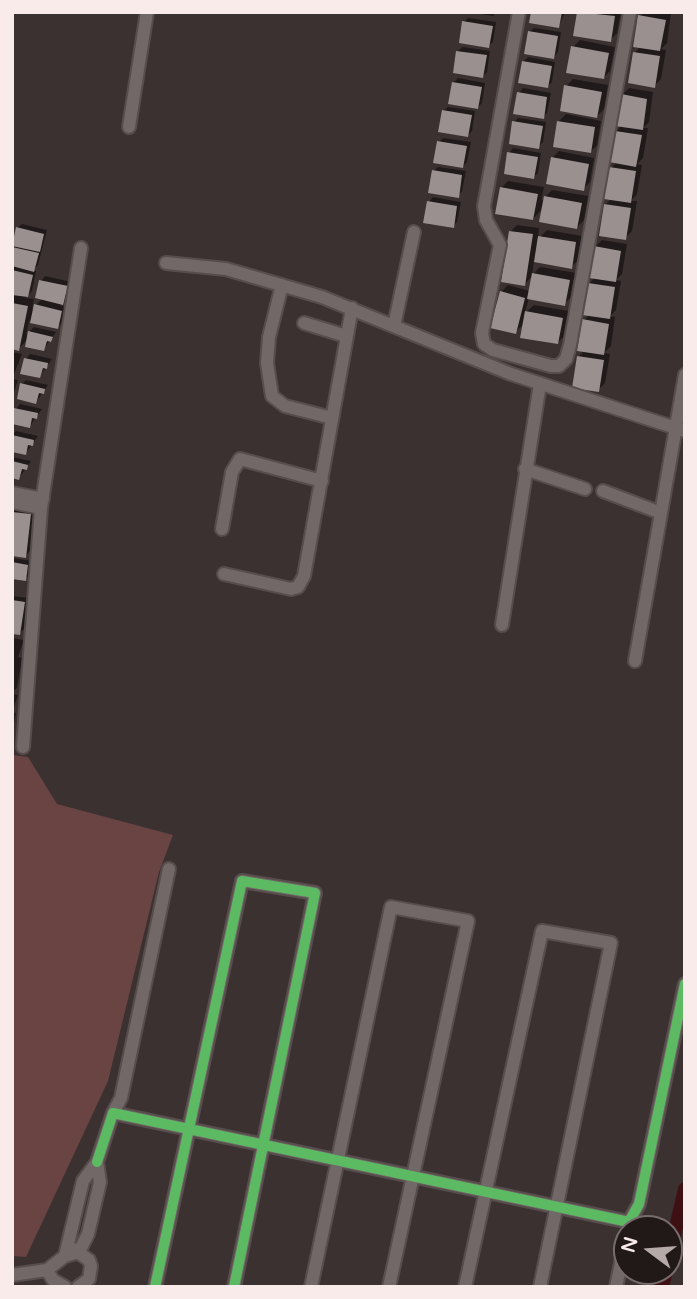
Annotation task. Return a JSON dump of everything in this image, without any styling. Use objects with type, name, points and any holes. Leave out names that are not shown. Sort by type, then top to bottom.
[{"type":"street","points":[[129,127],[147,12]]},
{"type":"street","points":[[519,12],[484,206],[486,220],[500,245],[482,333],[484,344],[493,349],[559,366],[566,359],[570,345],[630,12]]},
{"type":"street","points":[[394,326],[414,232]]},
{"type":"street","points":[[23,747],[42,504],[81,248]]},
{"type":"street","points":[[166,263],[226,269],[282,285],[352,308],[540,384],[680,429]]},
{"type":"street","points":[[282,285],[269,337],[267,363],[272,396],[285,406],[332,418]]},
{"type":"street","points":[[224,574],[282,588],[298,587],[304,576],[352,308]]},
{"type":"street","points":[[304,323],[346,336]]},
{"type":"street","points":[[635,661],[661,513],[680,429],[685,375]]},
{"type":"street","points":[[502,625],[540,384]]},
{"type":"street","points":[[222,529],[232,472],[240,459],[322,481]]},
{"type":"street","points":[[525,469],[585,489]]},
{"type":"street","points":[[603,491],[661,513]]},
{"type":"street","points":[[12,493],[42,504]]},
{"type":"street","points":[[12,502],[42,504]]},
{"type":"street","points":[[12,1275],[47,1270],[66,1251],[83,1181],[97,1162],[113,1113],[121,1098],[169,870]]},
{"type":"street","points":[[155,1287],[242,881],[315,893],[233,1287]]},
{"type":"street","points":[[311,1287],[391,907],[468,921],[389,1287]]},
{"type":"street","points":[[465,1287],[542,931],[611,943],[540,1287]]},
{"type":"street","points":[[634,1215],[639,1204],[685,984]]},
{"type":"street","points":[[113,1113],[556,1208],[613,1224]]},
{"type":"street","points":[[79,1252],[88,1234],[100,1182],[97,1162]]},
{"type":"street","points":[[66,1251],[79,1252],[91,1266],[89,1279],[78,1287]]},
{"type":"street","points":[[47,1270],[53,1280],[65,1287]]},
{"type":"shaded area","points":[[12,755],[28,757],[57,804],[173,835],[159,872],[108,1081],[26,1257],[12,1256]]},
{"type":"building","points":[[531,12],[562,12],[559,28],[529,23]]},
{"type":"building","points":[[577,12],[615,16],[611,42],[573,36]]},
{"type":"building","points":[[638,15],[666,20],[660,51],[633,47]]},
{"type":"building","points":[[462,21],[493,26],[489,48],[459,43]]},
{"type":"building","points":[[528,31],[558,36],[554,59],[524,54]]},
{"type":"building","points":[[571,46],[609,53],[604,79],[566,73]]},
{"type":"building","points":[[456,51],[487,55],[483,78],[453,73]]},
{"type":"building","points":[[633,52],[660,56],[655,88],[628,83]]},
{"type":"building","points":[[522,61],[552,66],[548,88],[518,83]]},
{"type":"building","points":[[452,82],[482,87],[478,109],[448,104]]},
{"type":"building","points":[[564,85],[602,92],[597,118],[560,111]]},
{"type":"building","points":[[517,92],[547,97],[544,119],[513,114]]},
{"type":"building","points":[[621,94],[647,99],[643,130],[615,126]]},
{"type":"building","points":[[442,110],[472,115],[468,137],[438,132]]},
{"type":"building","points":[[512,121],[543,126],[539,149],[509,144]]},
{"type":"building","points":[[557,121],[595,127],[591,153],[553,147]]},
{"type":"building","points":[[615,131],[642,135],[636,167],[609,162]]},
{"type":"building","points":[[437,141],[467,146],[463,168],[433,163]]},
{"type":"building","points":[[507,152],[538,157],[534,179],[504,174]]},
{"type":"building","points":[[551,157],[589,164],[584,191],[546,184]]},
{"type":"building","points":[[609,167],[636,171],[631,203],[604,199]]},
{"type":"building","points":[[432,170],[462,175],[459,198],[428,193]]},
{"type":"building","points":[[500,187],[538,194],[533,220],[495,214]]},
{"type":"building","points":[[544,196],[582,203],[577,229],[539,222]]},
{"type":"building","points":[[427,201],[457,206],[454,228],[423,223]]},
{"type":"building","points":[[604,204],[631,208],[626,240],[599,236]]},
{"type":"building","points":[[16,227],[44,234],[40,252],[12,246]]},
{"type":"building","points":[[509,231],[533,234],[525,286],[501,282]]},
{"type":"building","points":[[538,236],[576,242],[572,269],[534,262]]},
{"type":"building","points":[[594,246],[621,251],[616,282],[589,278]]},
{"type":"building","points":[[12,247],[39,253],[34,272],[12,266]]},
{"type":"building","points":[[12,270],[33,275],[28,297],[12,295]]},
{"type":"building","points":[[532,273],[570,280],[565,306],[527,299]]},
{"type":"building","points":[[39,280],[68,286],[63,305],[35,298]]},
{"type":"building","points":[[588,283],[615,287],[610,319],[582,315]]},
{"type":"building","points":[[500,291],[525,298],[516,334],[490,328]]},
{"type":"building","points":[[12,303],[28,306],[19,351],[12,349]]},
{"type":"building","points":[[34,304],[62,311],[58,329],[30,323]]},
{"type":"building","points":[[525,311],[563,318],[558,344],[520,338]]},
{"type":"building","points":[[582,319],[609,324],[604,355],[577,351]]},
{"type":"building","points":[[28,331],[53,337],[51,342],[47,341],[44,351],[25,347]]},
{"type":"building","points":[[577,356],[604,360],[599,392],[572,388]]},
{"type":"building","points":[[24,358],[48,363],[40,378],[20,374]]},
{"type":"building","points":[[20,383],[45,389],[44,394],[39,393],[36,404],[17,399]]},
{"type":"building","points":[[14,408],[38,413],[37,419],[32,418],[30,428],[12,424]]},
{"type":"building","points":[[12,435],[34,440],[33,446],[28,445],[26,455],[12,452]]},
{"type":"building","points":[[12,461],[28,465],[27,470],[22,469],[19,480],[12,478]]},
{"type":"building","points":[[12,512],[31,514],[26,558],[12,556]]},
{"type":"building","points":[[12,562],[28,565],[26,581],[12,579]]},
{"type":"building","points":[[12,600],[25,602],[20,635],[12,634]]},
{"type":"waterway","points":[[679,1215],[685,1189]]},
{"type":"cycle path","points":[[155,1287],[242,881],[315,893],[234,1287]]},
{"type":"cycle path","points":[[97,1162],[113,1113],[629,1222],[639,1204],[685,984]]}]
